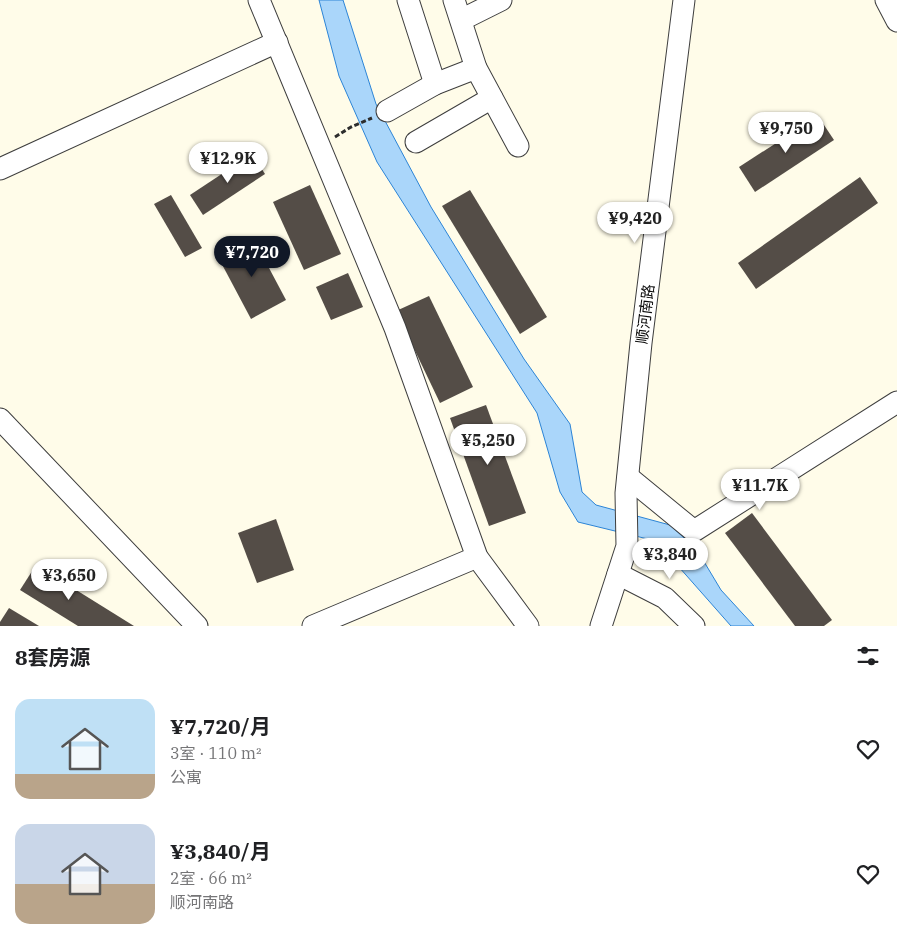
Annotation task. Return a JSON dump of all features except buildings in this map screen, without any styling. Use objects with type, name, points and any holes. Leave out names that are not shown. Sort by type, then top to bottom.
[{"type":"street","points":[[259,0],[395,328],[477,557],[528,626]]},
{"type":"street","points":[[408,0],[435,84]]},
{"type":"street","points":[[454,0],[476,68],[518,146]]},
{"type":"street","points":[[461,20],[502,0]]},
{"type":"street","name":"顺河南路","points":[[601,626],[627,546],[627,485],[641,343],[684,0]]},
{"type":"street","points":[[886,0],[897,21]]},
{"type":"street","points":[[0,169],[276,42]]},
{"type":"street","points":[[387,111],[435,84],[476,68]]},
{"type":"street","points":[[416,142],[492,98]]},
{"type":"street","points":[[627,485],[694,531],[897,402]]},
{"type":"street","points":[[0,419],[197,626]]},
{"type":"street","points":[[313,626],[477,557]]},
{"type":"street","points":[[618,574],[665,598],[694,626]]},
{"type":"water","points":[[319,0],[343,0],[376,104],[431,207],[524,359],[570,424],[582,492],[596,505],[670,525],[697,550],[721,590],[754,626],[731,626],[656,541],[578,522],[560,492],[537,413],[377,162],[339,76]]}]
